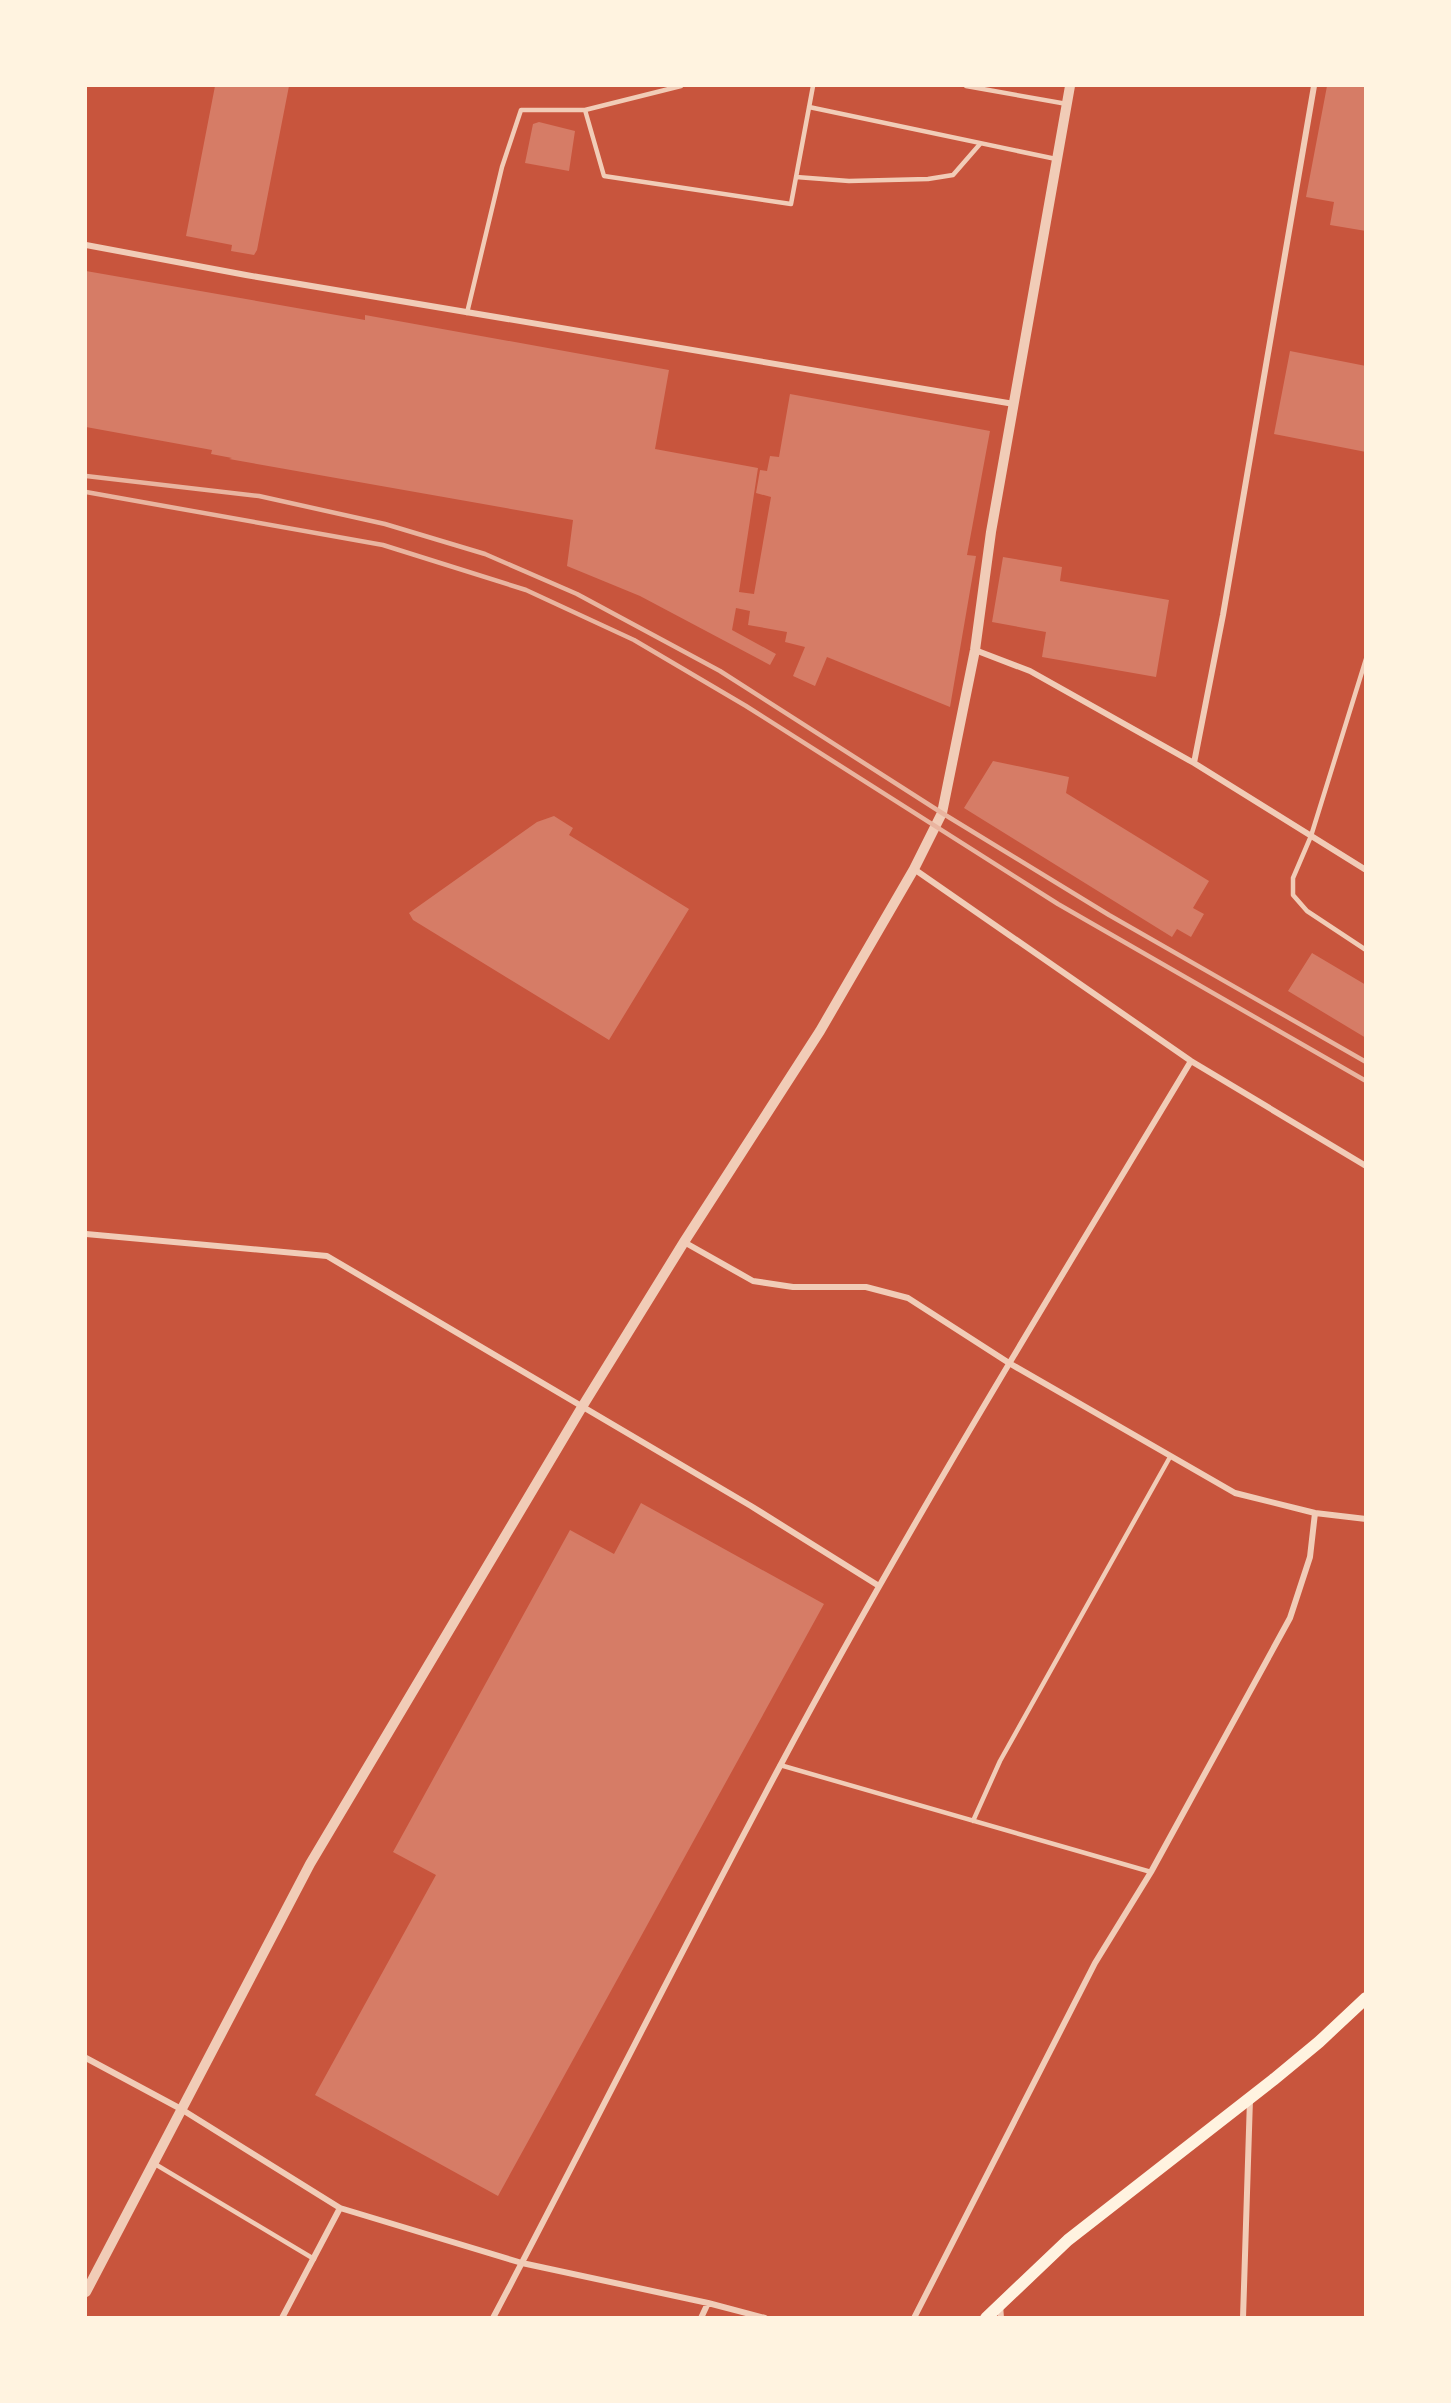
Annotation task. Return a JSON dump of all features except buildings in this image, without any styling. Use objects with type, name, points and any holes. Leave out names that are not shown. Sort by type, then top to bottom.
[{"type":"main road","points":[[986,2318],[1068,2240],[1273,2080],[1319,2042],[1365,1998]]},
{"type":"street","points":[[86,2292],[310,1864],[582,1407],[684,1242],[820,1031],[914,869],[942,813],[975,650],[991,532],[1070,86]]},
{"type":"street","points":[[1194,763],[1223,615],[1314,86]]},
{"type":"street","points":[[86,245],[467,313],[1014,404]]},
{"type":"street","points":[[975,650],[1030,671],[1194,763],[1365,870]]},
{"type":"street","points":[[914,869],[1191,1061],[1365,1166]]},
{"type":"street","points":[[494,2318],[780,1765],[879,1586],[1009,1363],[1191,1061]]},
{"type":"street","points":[[86,1234],[327,1256],[751,1506],[879,1586]]},
{"type":"street","points":[[684,1242],[753,1281],[793,1287],[866,1287],[908,1298],[1009,1363],[1235,1493],[1315,1513],[1365,1519]]},
{"type":"street","points":[[914,2318],[1095,1964],[1151,1872],[1290,1618],[1310,1557],[1315,1513]]},
{"type":"street","points":[[86,2058],[180,2109],[340,2208],[522,2263],[708,2303],[765,2318]]},
{"type":"street","points":[[1243,2318],[1249,2100],[1273,2080]]},
{"type":"street","points":[[282,2318],[340,2208]]},
{"type":"street","points":[[701,2318],[708,2303]]},
{"type":"street","points":[[1000,2304],[1001,2318]]},
{"type":"lane","points":[[467,313],[502,167],[521,110],[585,110],[681,86]]},
{"type":"lane","points":[[585,110],[604,176],[791,204],[813,86]]},
{"type":"lane","points":[[966,86],[1067,104]]},
{"type":"lane","points":[[809,107],[1058,160]]},
{"type":"lane","points":[[796,177],[849,181],[928,179],[953,175],[980,143]]},
{"type":"lane","points":[[1365,658],[1311,836],[1293,878],[1293,895],[1307,911],[1365,951]]},
{"type":"lane","points":[[974,1821],[1000,1761],[1170,1457]]},
{"type":"lane","points":[[780,1765],[1151,1872]]},
{"type":"lane","points":[[153,2163],[314,2259]]},
{"type":"railway","points":[[86,476],[259,496],[385,524],[485,554],[577,594],[720,671],[942,813],[1109,915],[1366,1062]]},
{"type":"railway","points":[[86,492],[383,545],[526,590],[634,640],[746,706],[1058,904],[1366,1081]]}]
